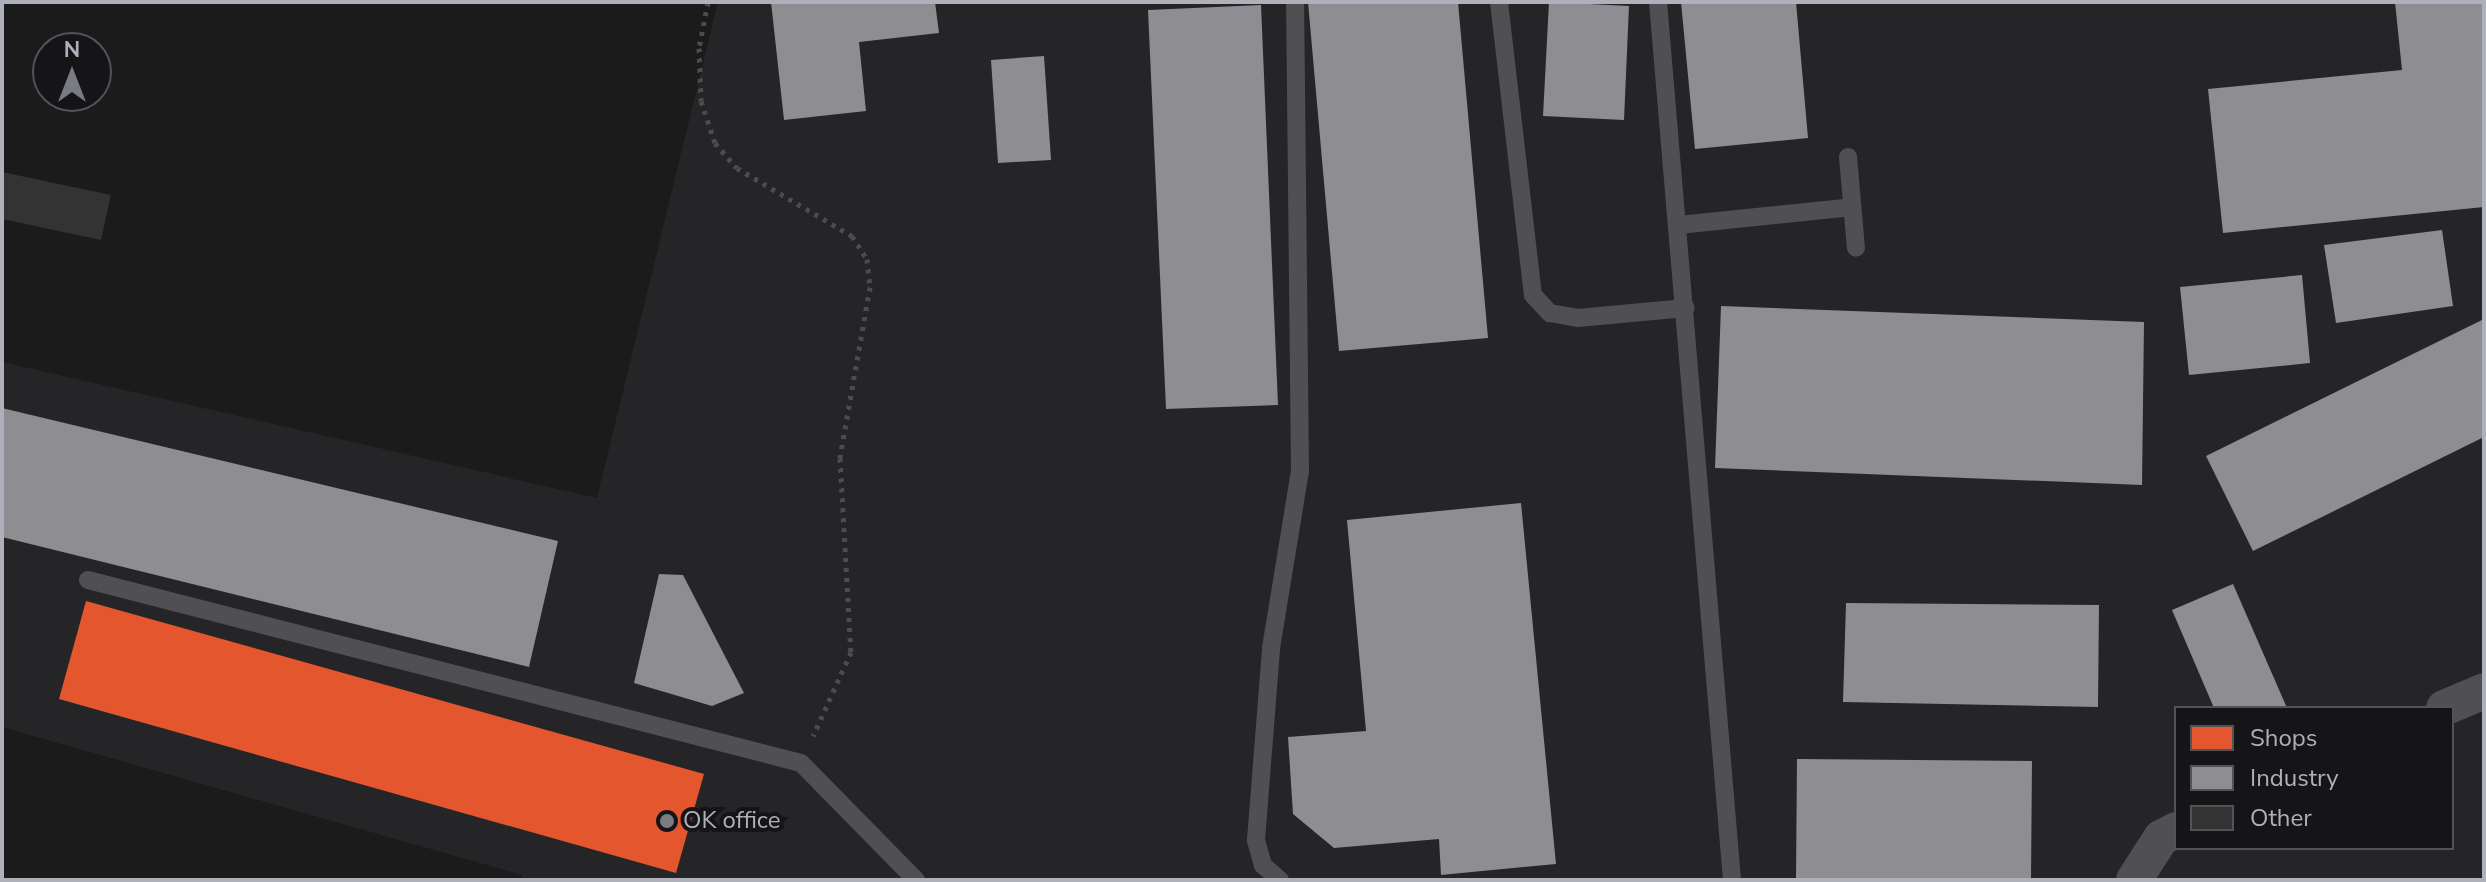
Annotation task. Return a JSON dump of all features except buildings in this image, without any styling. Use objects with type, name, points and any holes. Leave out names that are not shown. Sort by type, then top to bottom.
[{"type":"street","points":[[2449,706],[2484,691]]},
{"type":"street","points":[[2134,880],[2161,838],[2174,831]]},
{"type":"lane","points":[[1280,880],[1263,865],[1256,840],[1271,648],[1300,471],[1295,2]]},
{"type":"lane","points":[[1499,2],[1533,295],[1550,313],[1578,318],[1686,308]]},
{"type":"lane","points":[[1658,2],[1732,880]]},
{"type":"lane","points":[[1848,157],[1856,248]]},
{"type":"lane","points":[[1679,225],[1852,207]]},
{"type":"lane","points":[[88,580],[801,763],[916,880]]},
{"type":"path","points":[[708,2],[699,48],[701,101],[715,143],[737,168],[852,236],[867,259],[870,287],[840,458],[851,652],[801,763]]},
{"type":"shaded area","points":[[718,2],[2484,2],[2484,880],[521,880],[522,875],[2,727],[2,362],[597,498]]},
{"type":"place","name":"OK office","points":[[667,821]]}]
